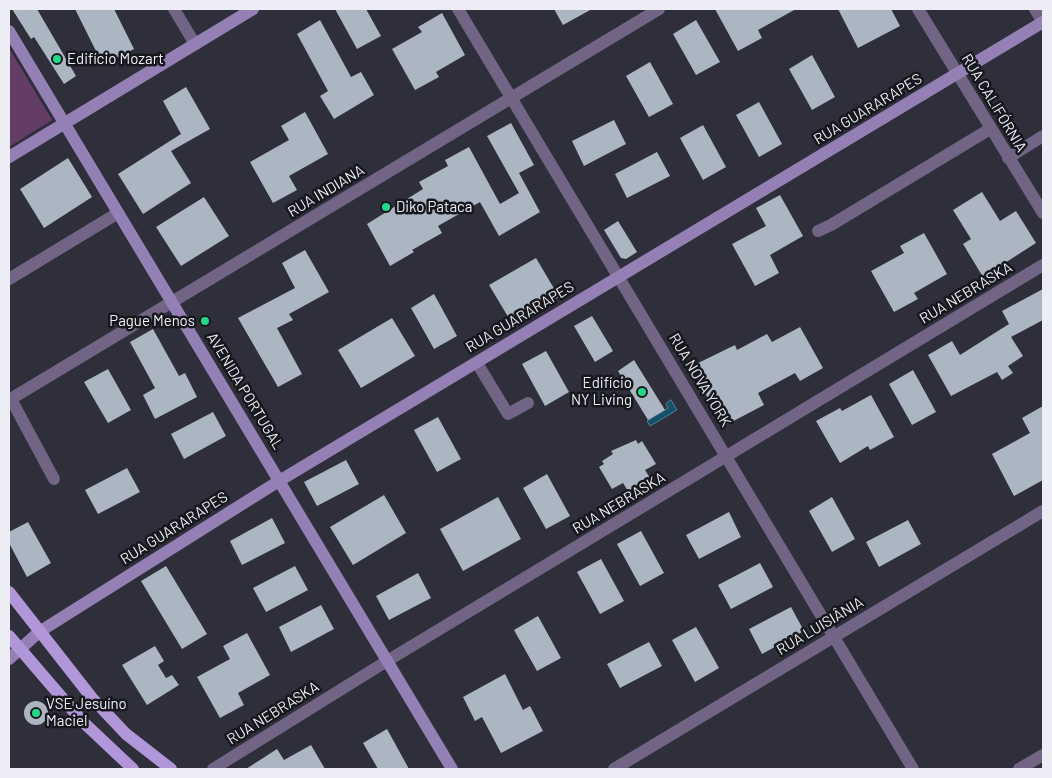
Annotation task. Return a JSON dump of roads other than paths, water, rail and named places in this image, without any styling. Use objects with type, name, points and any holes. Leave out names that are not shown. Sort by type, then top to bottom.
[{"type":"main road","points":[[9,592],[92,698],[126,734],[171,769]]},
{"type":"main road","points":[[9,636],[21,650],[29,664],[82,721],[133,769]]},
{"type":"street","points":[[174,9],[194,44]]},
{"type":"street","points":[[9,158],[253,9]]},
{"type":"street","name":"RUA NOVA YORK","points":[[458,9],[620,276],[914,769]]},
{"type":"street","name":"RUA INDIANA","points":[[10,400],[659,9]]},
{"type":"street","name":"RUA CALIFÓRNIA","points":[[918,9],[990,130],[1043,213]]},
{"type":"street","points":[[1036,9],[1043,22]]},
{"type":"street","name":"RUA GUARARAPES","points":[[9,659],[39,632],[280,480],[1043,22]]},
{"type":"street","name":"AVENIDA PORTUGAL","points":[[9,31],[452,769]]},
{"type":"street","points":[[818,231],[990,130]]},
{"type":"street","points":[[1008,158],[1043,136]]},
{"type":"street","points":[[9,279],[118,213]]},
{"type":"street","name":"RUA NEBRASKA","points":[[213,769],[387,661],[1043,265]]},
{"type":"street","points":[[477,363],[508,414],[528,403]]},
{"type":"street","points":[[10,400],[54,479]]},
{"type":"street","name":"RUA LUISIÂNIA","points":[[614,769],[1043,511]]},
{"type":"street","points":[[1019,769],[1043,755]]},
{"type":"water","points":[[671,400],[677,410],[650,426],[647,421],[668,408],[666,404]]},
{"type":"place","name":"Edifício Mozart","points":[[57,59]]},
{"type":"place","name":"Diko Pataca","points":[[386,207]]},
{"type":"place","name":"Pague Menos","points":[[205,321]]},
{"type":"place","name":"Edifício NY Living","points":[[642,392]]},
{"type":"place","name":"VSE Jesuíno Maciel","points":[[36,713]]}]
